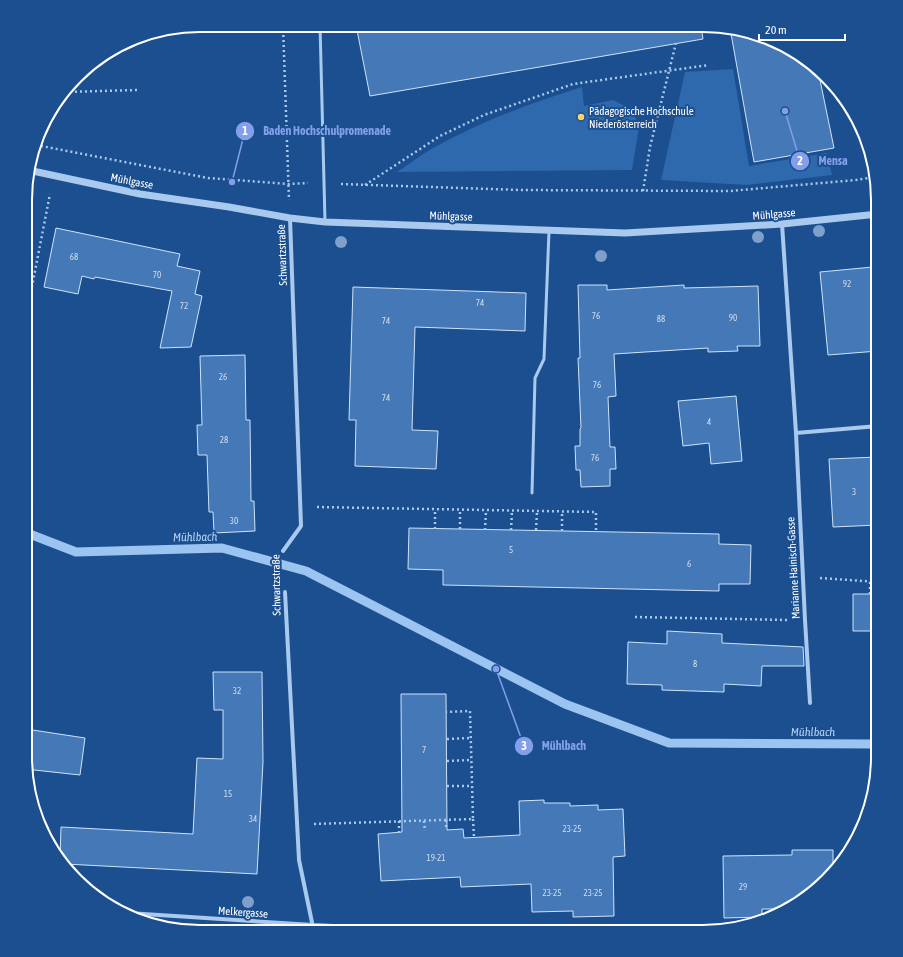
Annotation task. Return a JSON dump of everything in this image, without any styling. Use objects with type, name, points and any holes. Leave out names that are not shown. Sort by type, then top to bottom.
[{"type":"street","name":"Mühlgasse","points":[[34,171],[140,194],[229,207],[290,218],[325,222],[626,233],[782,224],[871,215]]},
{"type":"street","name":"Schwartzstraße","points":[[283,551],[301,526],[290,218]]},
{"type":"street","name":"Marianne Hainisch-Gasse","points":[[782,224],[796,433],[810,703]]},
{"type":"street","points":[[796,433],[871,427]]},
{"type":"street","name":"Schwartzstraße","points":[[285,592],[299,860],[313,925]]},
{"type":"street","name":"Melkergasse","points":[[141,914],[313,925]]},
{"type":"lane","points":[[320,32],[325,222]]},
{"type":"lane","points":[[532,493],[535,378],[544,359],[549,231]]},
{"type":"path","points":[[283,32],[290,218]]},
{"type":"path","points":[[643,190],[650,147],[676,43]]},
{"type":"path","points":[[365,185],[440,136],[484,115],[573,84],[709,65]]},
{"type":"path","points":[[72,92],[137,90]]},
{"type":"path","points":[[41,146],[208,178],[289,184],[520,190],[730,190],[870,178]]},
{"type":"path","points":[[32,287],[54,175]]},
{"type":"path","points":[[301,507],[596,512],[596,531]]},
{"type":"path","points":[[435,510],[435,529]]},
{"type":"path","points":[[460,510],[460,529]]},
{"type":"path","points":[[485,530],[486,511]]},
{"type":"path","points":[[511,530],[512,511]]},
{"type":"path","points":[[536,530],[537,512]]},
{"type":"path","points":[[562,512],[562,531]]},
{"type":"path","points":[[803,577],[870,582],[870,594]]},
{"type":"path","points":[[635,617],[805,620]]},
{"type":"path","points":[[446,712],[470,711],[474,838]]},
{"type":"path","points":[[446,739],[470,738]]},
{"type":"path","points":[[446,760],[471,760]]},
{"type":"path","points":[[446,786],[472,786]]},
{"type":"path","points":[[297,824],[473,819]]},
{"type":"path","points":[[446,820],[446,830]]},
{"type":"path","points":[[399,821],[400,832]]},
{"type":"path","points":[[424,821],[425,831]]},
{"type":"shaded area","points":[[733,69],[749,166],[827,153],[832,175],[747,185],[661,180],[685,72]]},
{"type":"shaded area","points":[[582,87],[584,106],[613,100],[629,108],[636,119],[639,127],[632,170],[397,172],[430,150],[470,129],[525,106]]},
{"type":"building","points":[[357,32],[702,32],[703,39],[370,96]]},
{"type":"building","points":[[731,34],[757,41],[787,54],[820,79],[834,148],[754,162]]},
{"type":"building","points":[[56,228],[180,254],[177,266],[200,271],[195,294],[202,296],[191,347],[160,348],[172,291],[82,276],[78,294],[44,287]]},
{"type":"building","points":[[871,267],[871,352],[828,355],[820,272]]},
{"type":"building","points":[[578,285],[607,285],[607,290],[684,285],[684,288],[758,286],[760,346],[737,346],[738,351],[708,352],[708,348],[614,354],[616,396],[608,397],[610,447],[615,447],[616,469],[610,469],[610,486],[581,487],[580,470],[576,470],[575,446],[580,446],[581,428],[578,358],[580,358]]},
{"type":"building","points":[[353,287],[526,293],[525,331],[415,327],[412,430],[438,431],[436,469],[355,466],[356,420],[349,420]]},
{"type":"building","points":[[245,355],[246,420],[250,420],[251,501],[254,501],[255,531],[214,533],[213,512],[209,512],[207,455],[198,455],[197,425],[202,425],[200,356]]},
{"type":"building","points":[[736,396],[742,461],[711,464],[709,443],[683,446],[678,401]]},
{"type":"building","points":[[871,457],[871,525],[833,527],[829,459]]},
{"type":"building","points":[[409,528],[719,534],[719,544],[751,545],[750,584],[719,584],[719,591],[443,585],[443,570],[408,569]]},
{"type":"building","points":[[853,594],[871,594],[871,631],[853,631]]},
{"type":"building","points":[[667,631],[722,634],[722,643],[803,647],[804,666],[762,666],[761,686],[724,684],[724,692],[662,690],[662,685],[627,684],[628,642],[667,644]]},
{"type":"building","points":[[213,672],[262,672],[263,762],[257,874],[71,864],[60,850],[61,827],[193,834],[197,758],[223,759],[223,710],[214,710]]},
{"type":"building","points":[[401,694],[446,694],[447,830],[463,829],[464,838],[520,835],[519,801],[544,800],[544,803],[570,803],[570,806],[598,805],[598,810],[623,809],[625,856],[613,857],[614,916],[573,917],[573,911],[532,912],[531,884],[461,887],[460,877],[381,881],[378,834],[402,832]]},
{"type":"building","points":[[32,730],[85,738],[80,775],[32,770]]},
{"type":"building","points":[[792,850],[833,850],[833,863],[814,883],[787,903],[774,909],[762,909],[762,914],[753,917],[724,918],[723,856],[792,855]]},
{"type":"waterway","name":"Mühlbach","points":[[32,535],[76,552],[222,548],[306,571],[565,704],[669,743],[871,744]]},
{"type":"place","name":"Mensa","points":[[785,111]]},
{"type":"place","name":"Pädagogische Hochschule Niederösterreich","points":[[581,117]]},
{"type":"place","name":"Baden Hochschulpromenade","points":[[232,182]]},
{"type":"place","name":"Mühlbach","points":[[496,669]]}]
